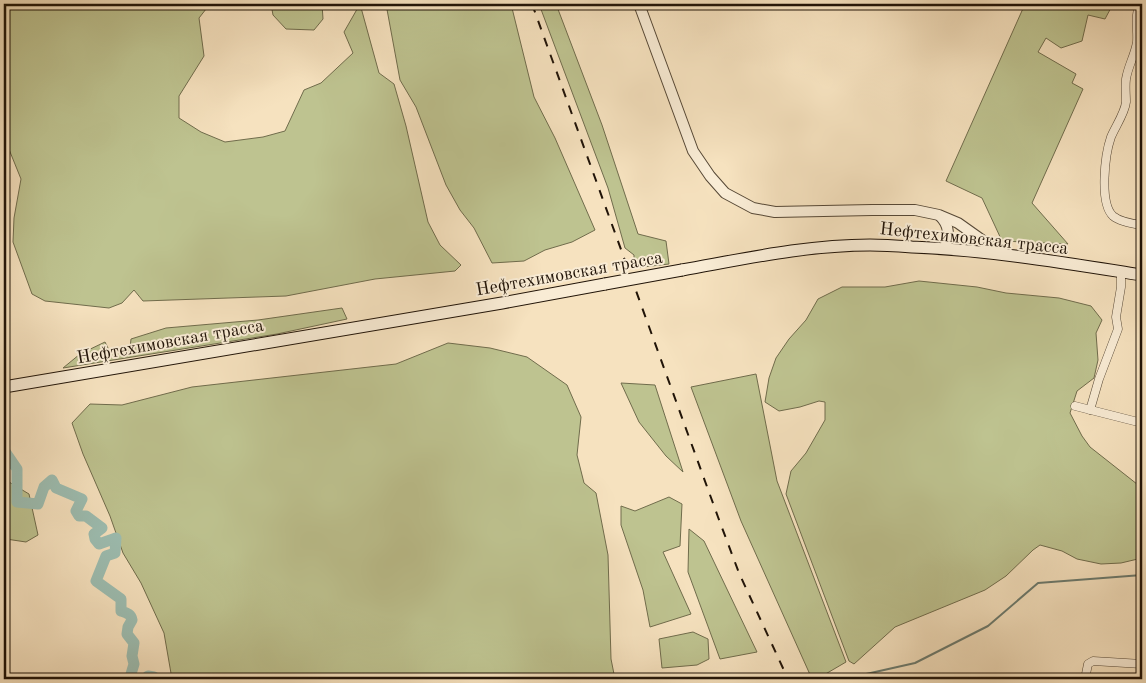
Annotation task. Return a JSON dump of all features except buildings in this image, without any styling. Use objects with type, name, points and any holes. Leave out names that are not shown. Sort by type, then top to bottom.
[{"type":"main road","name":"Нефтехимовская трасса","points":[[4,388],[502,303],[781,252],[826,247],[870,245],[945,248],[1142,275]]},
{"type":"street","points":[[640,4],[693,151],[710,176],[725,193],[753,208],[775,212],[916,210],[939,215],[958,223],[996,250],[1011,256]]},
{"type":"street","points":[[1140,4],[1137,16],[1135,53],[1126,78],[1126,102],[1110,139],[1105,176],[1105,193],[1107,208],[1113,217],[1142,225]]},
{"type":"street","points":[[939,215],[945,222],[948,231],[948,240],[945,248]]},
{"type":"street","points":[[1090,410],[1099,379],[1118,329],[1116,316],[1121,287],[1121,272]]},
{"type":"street","points":[[1075,406],[1142,423]]},
{"type":"street","points":[[1086,679],[1088,664],[1093,661],[1142,664]]},
{"type":"green space","points":[[4,4],[210,4],[199,18],[204,56],[179,96],[179,118],[201,132],[225,142],[263,137],[285,131],[304,90],[321,83],[353,53],[344,32],[360,4],[379,73],[394,84],[406,126],[428,222],[440,245],[461,265],[455,271],[375,279],[286,296],[143,301],[134,290],[122,303],[109,308],[45,301],[32,294],[13,242],[14,218],[21,179],[4,137]]},
{"type":"green space","points":[[271,4],[322,4],[323,19],[314,30],[286,29],[273,15]]},
{"type":"green space","points":[[386,4],[511,4],[534,97],[555,138],[595,230],[572,242],[545,250],[524,261],[492,263],[474,228],[460,210],[446,185],[416,107],[400,80]]},
{"type":"green space","points":[[539,4],[556,4],[602,125],[638,234],[666,241],[669,264],[634,268],[634,255],[625,248],[608,188]]},
{"type":"green space","points":[[1025,4],[1113,4],[1105,19],[1088,15],[1082,41],[1061,48],[1046,38],[1038,52],[1076,74],[1072,83],[1083,89],[1032,203],[1068,244],[1002,241],[982,198],[946,181]]},
{"type":"green space","points":[[919,281],[1059,298],[1091,306],[1102,320],[1096,333],[1098,360],[1094,378],[1077,391],[1070,413],[1090,447],[1142,488],[1142,558],[1121,563],[1101,564],[1077,559],[1062,551],[1040,545],[1006,576],[985,590],[895,627],[854,664],[849,661],[786,494],[791,471],[806,453],[825,420],[825,402],[819,401],[779,411],[765,402],[769,378],[776,358],[789,339],[806,320],[818,299],[842,287],[885,287]]},
{"type":"green space","points":[[342,308],[347,319],[277,334],[63,368],[80,354],[105,342],[110,352],[130,348],[131,339],[166,328],[258,320]]},
{"type":"green space","points":[[448,343],[490,348],[527,357],[567,385],[581,417],[577,455],[584,483],[596,493],[608,555],[611,659],[615,679],[172,679],[164,633],[141,583],[123,553],[72,423],[90,404],[122,405],[192,387],[396,364]]},
{"type":"green space","points":[[756,374],[777,481],[846,662],[817,679],[812,679],[741,521],[691,387]]},
{"type":"green space","points":[[621,383],[655,385],[683,472],[666,456],[639,422]]},
{"type":"green space","points":[[4,479],[29,494],[38,535],[26,542],[6,539],[4,537]]},
{"type":"green space","points":[[669,497],[682,504],[680,546],[663,552],[691,614],[650,627],[643,590],[621,525],[621,506],[635,511]]},
{"type":"green space","points":[[689,529],[704,541],[757,652],[720,659],[688,572]]},
{"type":"green space","points":[[693,632],[708,639],[709,659],[697,665],[662,668],[659,639]]},
{"type":"waterway","points":[[4,195],[4,201]]},
{"type":"waterway","points":[[4,450],[17,469],[17,502],[38,504],[44,487],[52,480],[56,488],[82,499],[76,511],[79,516],[86,516],[102,528],[94,534],[99,544],[116,538],[115,553],[106,556],[96,581],[121,599],[121,611],[131,616],[132,620],[127,634],[134,643],[132,656],[134,664],[131,674],[134,679]]},
{"type":"waterway","points":[[844,679],[915,663],[988,626],[1038,583],[1142,575]]},
{"type":"waterway","points":[[145,679],[148,676],[155,679]]},
{"type":"railway","points":[[532,4],[739,573],[788,679]]}]
